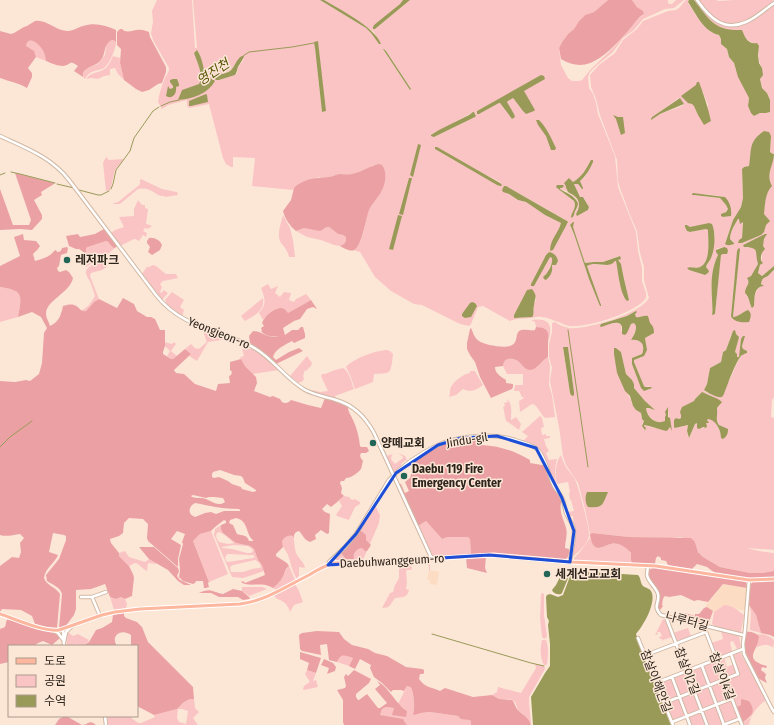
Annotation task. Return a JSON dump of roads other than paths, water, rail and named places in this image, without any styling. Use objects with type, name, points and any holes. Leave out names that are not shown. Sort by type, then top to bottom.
[{"type":"main road","name":"Daebuhwanggeum-ro","points":[[0,614],[52,630],[62,630],[114,612],[251,602],[268,596],[328,565],[339,563],[493,555],[570,562],[648,565],[671,567],[749,580],[774,579]]},
{"type":"street","points":[[698,0],[712,18],[721,23],[734,25],[747,22],[774,3]]},
{"type":"street","name":"Yeongjeon-ro","points":[[0,136],[41,155],[60,169],[163,304],[174,313],[197,326],[239,340],[253,347],[300,387],[315,394],[340,401],[360,414],[372,429],[432,559]]},
{"type":"street","name":"Jindu-gil","points":[[328,565],[329,562],[352,539],[363,524],[384,487],[407,463],[438,445],[451,440],[493,436],[512,439],[531,445],[541,454],[555,488],[562,498],[567,515],[572,524],[574,534],[570,562]]},
{"type":"street","name":"나루터길","points":[[648,565],[647,576],[657,592],[658,597],[656,607],[661,615],[743,635]]},
{"type":"street","points":[[749,580],[745,630],[743,635],[743,650],[748,664],[774,712]]},
{"type":"street","points":[[81,597],[92,597],[106,592]]},
{"type":"street","points":[[92,597],[100,616]]},
{"type":"street","name":"참살이2길","points":[[666,616],[707,725]]},
{"type":"street","points":[[64,642],[66,633],[72,626]]},
{"type":"street","name":"참살이4길","points":[[704,626],[742,725]]},
{"type":"street","points":[[52,630],[59,634],[64,642]]},
{"type":"street","points":[[62,630],[64,642]]},
{"type":"street","points":[[646,655],[706,632]]},
{"type":"street","name":"참살이해안길","points":[[638,638],[672,724]]},
{"type":"street","points":[[656,682],[743,650]]},
{"type":"street","name":"참살이4길","points":[[724,680],[738,674],[731,654]]},
{"type":"street","points":[[702,666],[724,725],[739,719]]},
{"type":"street","points":[[672,676],[690,725]]},
{"type":"street","points":[[664,702],[724,680]]},
{"type":"street","points":[[672,724],[687,716],[731,699]]},
{"type":"water","points":[[320,0],[324,0],[347,13],[364,25],[372,31],[381,44],[379,44],[366,28]]},
{"type":"water","points":[[403,0],[410,0],[375,29],[373,29],[374,25]]},
{"type":"water","points":[[689,0],[694,0],[714,23],[725,29],[742,30],[749,42],[757,43],[759,46],[759,63],[762,68],[763,75],[760,79],[762,88],[767,93],[770,100],[770,112],[760,113],[754,116],[751,113],[748,106],[749,98],[738,77],[734,63],[729,57],[727,49],[721,44],[719,35],[709,30],[701,22],[688,2]]},
{"type":"water","points":[[318,41],[326,111],[322,112],[314,42]]},
{"type":"water","points":[[383,49],[386,51],[411,89],[410,90]]},
{"type":"water","points":[[197,50],[202,61],[206,81],[207,82],[211,78],[215,81],[212,86],[199,95],[178,100],[182,90],[199,84],[201,77],[194,53]]},
{"type":"water","points":[[244,56],[235,75],[219,80],[215,79],[215,77],[230,71],[238,59]]},
{"type":"water","points":[[541,75],[544,76],[545,79],[524,91],[535,110],[534,111],[526,114],[513,98],[507,102],[515,117],[512,119],[500,103],[477,114],[477,111]]},
{"type":"water","points":[[177,79],[179,86],[176,87],[176,92],[173,96],[168,97],[166,96],[168,86],[170,89],[173,88],[170,80]]},
{"type":"water","points":[[697,82],[699,82],[701,87],[711,121],[704,125],[694,106],[688,103],[681,96],[696,85]]},
{"type":"water","points":[[206,94],[208,102],[189,106],[189,101]]},
{"type":"water","points":[[680,98],[684,104],[660,114],[651,120],[652,117]]},
{"type":"water","points":[[473,112],[476,116],[475,117],[434,137],[431,136],[439,130]]},
{"type":"water","points":[[613,115],[623,117],[625,133],[621,135],[616,119]]},
{"type":"water","points":[[536,120],[539,120],[547,130],[556,148],[555,150],[551,150],[546,136]]},
{"type":"water","points":[[764,131],[769,132],[771,136],[770,152],[774,154],[769,177],[772,186],[765,203],[764,214],[770,221],[766,225],[764,232],[761,235],[742,243],[738,243],[742,238],[743,222],[740,224],[738,219],[730,236],[730,239],[734,244],[727,245],[725,244],[733,220],[741,207],[743,198],[742,169],[749,166],[753,142]]},
{"type":"water","points":[[418,144],[421,145],[413,177],[410,175]]},
{"type":"water","points":[[435,147],[502,185],[497,185],[435,149]]},
{"type":"water","points":[[591,160],[593,160],[593,162],[591,167],[580,181],[583,189],[578,184],[574,184],[580,197],[583,197],[589,207],[588,210],[577,216],[576,214],[579,201],[568,192],[564,183],[569,178],[573,182],[579,177],[584,172]]},
{"type":"water","points":[[409,178],[412,178],[403,215],[399,214]]},
{"type":"water","points":[[557,185],[563,185],[564,186],[560,189],[572,196],[578,203],[572,218],[571,217],[575,207],[574,201],[557,188]]},
{"type":"water","points":[[504,186],[568,222],[553,250],[550,251],[551,243],[561,223],[545,215],[526,202],[518,200],[503,192],[502,190]]},
{"type":"water","points":[[693,193],[725,197],[730,206],[731,216],[721,216],[721,214],[726,212],[728,209],[720,198],[692,195]]},
{"type":"water","points":[[398,215],[402,216],[393,250],[389,249]]},
{"type":"water","points":[[573,222],[573,227],[585,263],[603,262],[620,256],[621,259],[618,260],[621,264],[629,300],[627,301],[623,293],[616,261],[609,265],[591,264],[587,266],[601,305],[600,306],[570,225]]},
{"type":"water","points":[[709,223],[712,224],[714,241],[711,259],[706,267],[709,271],[705,275],[687,268],[700,267],[706,261],[708,250],[708,230],[706,229],[690,232],[687,231],[685,225],[690,227]]},
{"type":"water","points":[[767,234],[764,239],[763,246],[765,249],[761,258],[763,263],[760,265],[758,273],[762,276],[774,266],[774,270],[763,279],[761,284],[764,286],[758,288],[756,291],[754,306],[752,308],[745,291],[748,284],[747,278],[751,276],[758,264],[755,249],[744,247],[743,245]]},
{"type":"water","points":[[724,247],[727,248],[728,251],[727,254],[721,255],[715,314],[712,315],[713,271],[718,255],[716,250]]},
{"type":"water","points":[[739,248],[733,317],[738,316],[748,310],[751,315],[749,322],[736,321],[731,316],[737,251]]},
{"type":"water","points":[[549,252],[554,254],[557,258],[558,261],[556,265],[552,265],[550,275],[546,280],[544,279],[543,277],[552,263],[552,258],[550,257],[534,286],[531,286],[546,255]]},
{"type":"water","points":[[532,289],[536,297],[533,316],[514,318],[514,315],[527,290]]},
{"type":"water","points":[[472,302],[477,306],[471,317],[465,318],[462,314]]},
{"type":"water","points":[[636,311],[636,317],[648,316],[654,331],[654,333],[645,338],[647,350],[644,356],[634,360],[644,386],[652,388],[644,391],[641,388],[632,364],[632,358],[642,354],[643,350],[643,345],[639,341],[631,340],[636,330],[634,323],[631,324],[625,335],[622,334],[622,327],[619,323],[600,326],[601,324],[627,316]]},
{"type":"water","points":[[735,330],[739,337],[735,352],[737,357],[739,357],[741,339],[743,336],[745,336],[742,346],[747,353],[739,359],[724,394],[722,397],[718,397],[704,390],[707,384],[710,368],[721,362],[723,352],[726,350],[733,331]]},
{"type":"water","points":[[563,347],[568,347],[574,392],[573,396],[570,393]]},
{"type":"water","points":[[614,348],[621,352],[626,374],[632,380],[634,388],[655,410],[646,408],[650,418],[658,422],[665,421],[665,412],[668,407],[668,417],[670,418],[672,431],[670,427],[666,431],[644,425],[646,428],[644,433],[645,430],[642,426],[644,421],[641,413],[633,406],[630,396],[625,391],[617,373]]},
{"type":"water","points":[[702,392],[722,402],[717,408],[717,419],[719,425],[728,429],[727,435],[723,439],[721,438],[716,423],[708,419],[707,420],[709,423],[706,423],[706,428],[703,427],[699,429],[697,428],[697,423],[695,424],[689,438],[687,431],[688,425],[674,427],[674,420],[676,418],[681,418],[680,412],[682,407],[694,401]]},
{"type":"water","points":[[587,492],[608,492],[601,505],[597,507],[588,507],[586,504]]},
{"type":"water","points":[[572,571],[638,575],[643,586],[651,591],[653,599],[651,608],[645,621],[636,634],[671,725],[533,725],[531,697],[550,666],[549,621],[547,617],[546,597],[550,594],[558,597],[563,595]]},
{"type":"water","points":[[562,573],[568,574],[569,576],[562,593],[557,594],[552,590]]},
{"type":"waterway","name":"영진천","points":[[243,56],[249,52],[314,43]]},
{"type":"waterway","name":"영진천","points":[[161,106],[179,100]]},
{"type":"waterway","name":"영진천","points":[[111,189],[116,170],[130,151],[134,138],[153,111],[159,107]]},
{"type":"waterway","name":"영진천","points":[[11,172],[55,183]]},
{"type":"waterway","name":"영진천","points":[[0,175],[5,173]]},
{"type":"waterway","name":"영진천","points":[[57,184],[74,188]]},
{"type":"waterway","name":"영진천","points":[[79,190],[98,195],[109,191]]},
{"type":"waterway","points":[[568,330],[588,467]]},
{"type":"waterway","points":[[0,447],[10,437],[32,421]]},
{"type":"waterway","points":[[432,634],[544,666]]},
{"type":"place","name":"레저파크","points":[[67,260]]},
{"type":"place","name":"양떼교회","points":[[373,443]]},
{"type":"place","name":"Daebu 119 Fire Emergency Center","points":[[404,476]]},
{"type":"place","name":"세계선교교회","points":[[547,574]]}]
